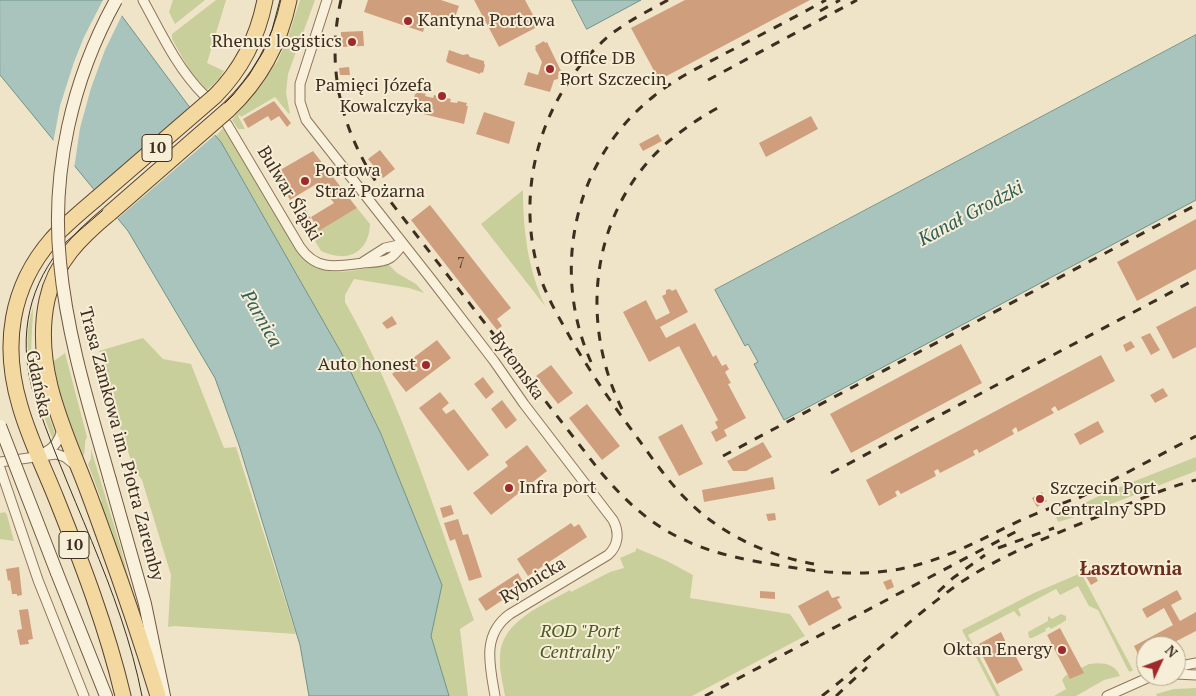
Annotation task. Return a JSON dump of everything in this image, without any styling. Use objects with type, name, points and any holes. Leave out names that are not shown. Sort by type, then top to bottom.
[{"type":"main road","name":"Trasa Zamkowa im. Piotra Zaremby","points":[[116,0],[98,34],[75,98],[60,173],[58,216],[60,263],[68,317],[90,412],[148,618],[164,696]]},
{"type":"main road","name":"10","points":[[210,96],[231,78],[248,50],[259,25],[265,0]]},
{"type":"main road","name":"10","points":[[228,117],[269,59],[282,27],[289,0]]},
{"type":"main road","name":"Gdańska","points":[[123,696],[106,635],[71,536],[20,408],[13,377],[10,339],[13,318],[26,278],[41,253],[60,230],[210,96]]},
{"type":"main road","name":"Gdańska","points":[[158,696],[106,540],[62,427],[51,393],[45,363],[43,334],[47,300],[56,274],[68,253],[85,234],[228,117]]},
{"type":"main road","points":[[0,426],[106,696]]},
{"type":"street","points":[[143,0],[180,65],[194,85],[210,96]]},
{"type":"street","name":"Bytomska","points":[[326,0],[301,78],[299,95],[301,107],[310,126],[403,244],[613,520],[617,528],[617,538]]},
{"type":"street","name":"Bulwar Śląski","points":[[228,117],[305,253],[317,262],[343,267],[388,259],[403,244]]},
{"type":"street","name":"Gdańska","points":[[39,456],[56,444],[61,436],[62,427]]},
{"type":"street","name":"Gdańska","points":[[39,456],[52,454],[65,456],[80,471]]},
{"type":"street","points":[[0,462],[39,456]]},
{"type":"street","points":[[0,468],[38,580],[84,696]]},
{"type":"street","name":"Rybnicka","points":[[495,696],[489,650],[492,636],[500,622],[510,614],[608,556],[614,548],[617,538]]},
{"type":"street","points":[[1107,696],[1136,683]]},
{"type":"green space","points":[[173,0],[205,0],[175,24],[169,12]]},
{"type":"green space","points":[[216,0],[226,0],[207,63],[224,71],[218,80],[207,90],[191,73],[172,39],[172,34]]},
{"type":"green space","points":[[300,0],[315,0],[288,74],[286,93],[290,114],[275,97],[241,117],[240,115],[238,116],[245,129],[238,129],[232,120],[277,62],[287,40]]},
{"type":"green space","points":[[224,127],[294,247],[303,258],[313,266],[336,272],[388,264],[397,273],[416,284],[424,293],[409,288],[354,279],[345,295],[345,302],[384,379],[401,418],[474,620],[460,629],[468,696],[449,696],[431,636],[442,585],[381,434],[342,354],[221,142],[215,137]]},
{"type":"green space","points":[[523,190],[528,250],[534,278],[545,306],[481,224]]},
{"type":"green space","points":[[357,208],[370,224],[369,234],[361,249],[347,256],[330,255],[321,251],[304,223],[311,219],[319,231]]},
{"type":"green space","points":[[33,307],[32,362],[39,389],[55,433],[53,440],[31,375],[28,341]]},
{"type":"green space","points":[[143,338],[163,359],[191,364],[224,448],[236,447],[296,634],[168,627],[171,575],[142,480],[134,469],[112,404],[99,351]]},
{"type":"green space","points":[[65,353],[87,437],[82,458],[60,400],[51,363]]},
{"type":"green space","points":[[91,449],[120,545],[136,607],[99,503],[102,502],[88,464],[91,459]]},
{"type":"green space","points":[[1196,457],[1196,471],[1088,513],[1058,522],[1056,517],[1107,492]]},
{"type":"green space","points":[[5,512],[14,541],[0,539],[0,513]]},
{"type":"green space","name":"ROD \"Port Centralny\"","points":[[636,548],[667,561],[693,575],[690,598],[790,614],[805,636],[692,696],[505,696],[500,657],[502,644],[507,633],[515,624],[536,608],[570,590],[571,592],[610,572],[624,568],[620,558],[636,551]]},
{"type":"green space","points":[[1081,573],[1133,670],[1130,672],[1128,670],[1098,610],[1089,606],[1078,586],[1060,595],[1056,589],[1018,609],[1021,615],[1019,617],[1014,611],[968,635],[1000,696],[996,696],[962,630],[1034,593]]},
{"type":"green space","points":[[1061,614],[1066,616],[1065,621],[1029,638],[1028,632],[1048,621],[1048,616],[1052,619]]},
{"type":"green space","points":[[1089,664],[1108,664],[1115,668],[1120,676],[1104,680],[1076,696],[1054,696],[1066,689],[1062,680],[1065,676]]},
{"type":"green space","points":[[1196,688],[1196,696],[1157,696],[1156,694],[1174,689]]},
{"type":"water","name":"Parnica","points":[[0,0],[110,0],[188,105],[221,142],[342,354],[381,434],[442,585],[431,636],[449,696],[309,696],[300,645],[239,445],[215,378],[128,231],[0,75]]},
{"type":"water","points":[[572,0],[641,0],[587,29]]},
{"type":"water","name":"Kanał Grodzki","points":[[1196,35],[1196,200],[784,420],[754,364],[758,362],[748,344],[745,346],[715,290]]},
{"type":"pier","points":[[103,0],[113,0],[123,13],[105,50],[91,88],[80,128],[74,169],[53,143],[60,106],[74,62],[84,37]]},
{"type":"pier","points":[[192,106],[216,134],[116,220],[92,191]]},
{"type":"building","points":[[368,0],[441,0],[459,6],[453,23],[428,15],[423,32],[364,12]]},
{"type":"building","points":[[474,0],[525,0],[539,26],[499,47]]},
{"type":"building","points":[[685,0],[810,0],[659,80],[631,28]]},
{"type":"building","points":[[363,31],[364,46],[341,47],[341,32]]},
{"type":"building","name":"Office DB Port Szczecin","points":[[544,41],[545,43],[547,42],[562,73],[558,75],[558,79],[554,80],[550,92],[524,85],[528,72],[538,75],[542,62],[535,46]]},
{"type":"building","points":[[449,50],[463,55],[468,54],[470,57],[484,61],[483,73],[481,72],[480,74],[448,63],[446,61]]},
{"type":"building","points":[[349,67],[350,75],[340,75],[339,68]]},
{"type":"building","points":[[417,92],[433,98],[434,95],[451,99],[450,102],[467,103],[464,124],[411,111]]},
{"type":"building","points":[[274,101],[291,123],[287,127],[279,116],[271,121],[268,116],[248,128],[243,119]]},
{"type":"building","points":[[484,112],[515,122],[509,144],[476,134]]},
{"type":"building","points":[[811,116],[818,129],[766,157],[759,143]]},
{"type":"building","points":[[658,134],[662,141],[643,151],[639,144]]},
{"type":"building","points":[[380,150],[395,169],[383,178],[368,159]]},
{"type":"building","points":[[313,151],[357,208],[319,231],[311,217],[334,203],[318,183],[290,200],[275,173]]},
{"type":"building","points":[[300,200],[311,219],[304,223],[293,204]]},
{"type":"building","points":[[430,205],[511,308],[497,319],[502,326],[497,330],[411,220]]},
{"type":"building","points":[[1196,219],[1196,269],[1137,301],[1117,262]]},
{"type":"building","points":[[670,289],[672,291],[676,289],[688,312],[660,327],[666,338],[695,323],[713,357],[716,355],[722,366],[726,364],[729,369],[725,372],[731,383],[728,384],[746,418],[724,430],[727,436],[716,442],[711,432],[718,428],[715,422],[718,420],[679,346],[649,362],[623,312],[646,300],[656,320],[670,313],[662,296],[666,294],[666,290]]},
{"type":"building","points":[[1196,306],[1196,347],[1173,359],[1156,327]]},
{"type":"building","points":[[392,316],[397,324],[387,329],[382,323]]},
{"type":"building","points":[[1150,333],[1160,350],[1151,355],[1141,337]]},
{"type":"building","points":[[437,340],[451,358],[406,392],[392,374]]},
{"type":"building","points":[[1131,341],[1135,347],[1126,352],[1123,345]]},
{"type":"building","points":[[961,344],[982,383],[851,453],[830,414]]},
{"type":"building","points":[[1101,355],[1115,381],[1058,411],[1055,406],[1051,409],[1054,413],[1018,432],[1016,427],[1012,430],[1014,434],[979,453],[977,449],[973,451],[975,455],[940,473],[938,469],[934,471],[936,476],[901,494],[898,490],[895,492],[897,496],[879,506],[866,480]]},
{"type":"building","points":[[551,365],[573,393],[558,404],[536,376]]},
{"type":"building","points":[[483,377],[494,392],[486,399],[474,384]]},
{"type":"building","points":[[1163,388],[1168,396],[1155,403],[1150,395]]},
{"type":"building","points":[[440,392],[449,403],[442,409],[446,414],[454,409],[489,455],[468,471],[419,408]]},
{"type":"building","points":[[502,400],[517,420],[506,429],[491,409]]},
{"type":"building","points":[[587,404],[620,446],[602,460],[569,418]]},
{"type":"building","points":[[1098,421],[1104,432],[1080,445],[1074,434]]},
{"type":"building","points":[[682,424],[703,464],[679,476],[658,437]]},
{"type":"building","points":[[763,442],[772,457],[746,471],[733,471],[727,461]]},
{"type":"building","points":[[527,445],[547,471],[491,515],[473,493],[508,466],[505,462]]},
{"type":"building","points":[[773,477],[775,489],[704,502],[702,490]]},
{"type":"building","name":"Szczecin Port Centralny SPD","points":[[1042,492],[1047,501],[1037,507],[1032,498]]},
{"type":"building","points":[[451,505],[454,514],[443,518],[440,508]]},
{"type":"building","points":[[775,513],[776,520],[768,521],[766,514]]},
{"type":"building","points":[[458,519],[463,535],[468,534],[482,577],[469,581],[455,539],[450,541],[444,523]]},
{"type":"building","points":[[571,523],[574,527],[579,524],[587,537],[528,576],[517,559]]},
{"type":"building","points":[[19,567],[22,595],[17,596],[17,594],[12,594],[6,569]]},
{"type":"building","points":[[1092,569],[1098,581],[1091,585],[1084,573]]},
{"type":"building","points":[[518,573],[525,585],[486,611],[478,599]]},
{"type":"building","points":[[891,579],[894,587],[887,590],[883,582]]},
{"type":"building","points":[[828,590],[832,598],[839,596],[840,598],[837,599],[842,608],[809,626],[798,606]]},
{"type":"building","points":[[1177,590],[1182,599],[1171,605],[1180,621],[1196,612],[1196,631],[1186,636],[1153,636],[1173,625],[1164,608],[1147,618],[1142,609]]},
{"type":"building","points":[[760,591],[775,592],[775,599],[760,598]]},
{"type":"building","points":[[28,609],[33,639],[28,640],[29,644],[20,645],[17,630],[22,629],[19,610]]},
{"type":"building","points":[[1060,628],[1084,673],[1070,679],[1047,635]]},
{"type":"building","points":[[1001,632],[1012,655],[1015,655],[1023,670],[997,684],[977,645]]},
{"type":"tram line","points":[[142,696],[133,656],[121,617],[45,427],[32,388],[26,349],[30,310],[35,292],[43,275],[53,258],[66,242],[208,120],[233,95],[249,75],[263,52],[272,30],[280,0]]},
{"type":"railway","points":[[341,0],[335,51],[336,76],[347,124],[369,170],[383,192],[599,470],[620,493],[661,528],[683,540],[706,549],[758,562],[837,573],[869,573],[901,569],[944,556],[1021,520],[1085,495]]},
{"type":"railway","points":[[668,0],[610,35],[585,59],[565,87],[549,117],[538,148],[532,181],[530,215],[533,249],[545,290],[571,339],[611,401],[653,459],[683,496],[711,521],[743,540],[778,555],[814,564]]},
{"type":"railway","points":[[591,362],[579,327],[572,290],[572,254],[577,218],[588,184],[605,151],[627,122],[654,96],[671,84],[826,0]]},
{"type":"railway","points":[[820,11],[840,0]]},
{"type":"railway","points":[[835,12],[857,0]]},
{"type":"railway","points":[[708,80],[840,9]]},
{"type":"railway","points":[[622,409],[608,375],[600,339],[597,303],[600,267],[608,232],[623,199],[643,168],[675,136],[695,121],[723,105]]},
{"type":"railway","points":[[723,456],[1196,205]]},
{"type":"railway","points":[[831,473],[1196,279]]},
{"type":"railway","points":[[1079,498],[1196,436]]},
{"type":"railway","points":[[822,696],[923,612],[974,574],[1010,554],[1047,538],[1172,487],[1196,480]]},
{"type":"railway","points":[[998,548],[1054,528]]},
{"type":"railway","points":[[705,696],[1019,530]]},
{"type":"railway","points":[[938,592],[953,578],[985,555]]},
{"type":"railway","points":[[836,696],[867,667]]},
{"type":"place","name":"Kantyna Portowa","points":[[408,21]]},
{"type":"place","name":"Rhenus logistics","points":[[352,42]]},
{"type":"place","name":"Office DB Port Szczecin","points":[[550,69]]},
{"type":"place","name":"Pamięci Józefa Kowalczyka","points":[[442,96]]},
{"type":"place","name":"Portowa Straż Pożarna","points":[[305,181]]},
{"type":"place","name":"Auto honest","points":[[426,365]]},
{"type":"place","name":"Infra port","points":[[509,488]]},
{"type":"place","name":"Szczecin Port Centralny SPD","points":[[1040,499]]},
{"type":"place","name":"Oktan Energy","points":[[1062,650]]},
{"type":"district","name":"Łasztownia","points":[[1131,570]]}]
